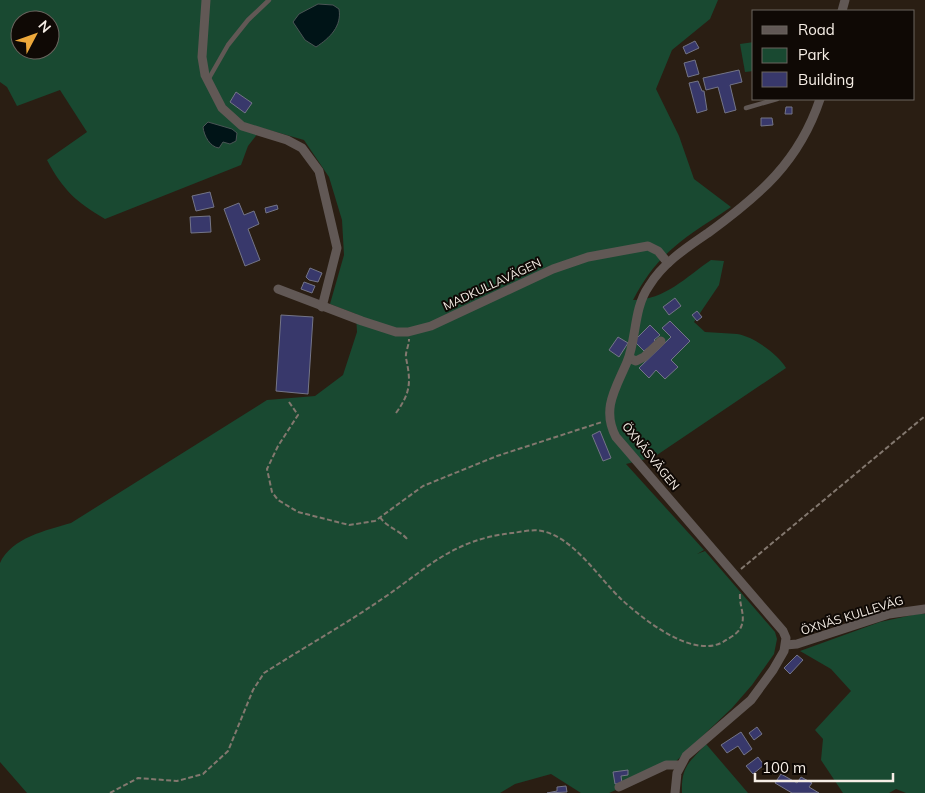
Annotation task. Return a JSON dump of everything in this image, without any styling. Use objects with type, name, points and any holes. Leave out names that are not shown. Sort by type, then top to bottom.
[{"type":"street","points":[[206,0],[202,48],[207,81],[222,108],[242,126],[295,143],[307,152],[315,164],[337,248],[322,307]]},
{"type":"street","name":"ÖXNÄSVÄGEN","points":[[786,644],[783,631],[621,443],[609,421],[610,405],[629,358],[635,319],[648,287],[668,263],[740,210],[773,181],[782,171],[805,135],[820,100]]},
{"type":"street","name":"MADKULLAVÄGEN","points":[[278,289],[322,307],[396,332],[408,332],[431,326],[553,270],[588,257],[648,246],[658,251],[668,263]]},
{"type":"street","points":[[629,358],[636,361],[644,357],[661,341]]},
{"type":"street","name":"ÖXNÄS KULLEVÄG","points":[[786,644],[797,644],[889,614],[912,609],[925,609]]},
{"type":"street","points":[[675,793],[677,773],[680,765],[694,749],[751,700],[773,670],[786,644]]},
{"type":"street","points":[[619,787],[666,765],[680,765]]},
{"type":"lane","points":[[207,81],[228,45],[248,20],[268,0]]},
{"type":"lane","points":[[746,108],[774,100]]},
{"type":"path","points":[[396,413],[410,388],[409,368],[405,357],[409,343],[408,332]]},
{"type":"path","points":[[289,402],[298,415],[278,446],[268,469],[274,496],[286,506],[298,512],[335,523],[363,524],[380,517],[423,486],[496,456],[546,442],[584,426],[609,421]]},
{"type":"path","points":[[735,574],[925,416]]},
{"type":"path","points":[[380,517],[384,524],[397,530],[408,540]]},
{"type":"path","points":[[110,793],[138,778],[177,781],[203,774],[228,751],[253,690],[264,673],[383,598],[435,559],[481,538],[539,530],[550,533],[566,544],[621,599],[644,617],[666,633],[696,645],[717,645],[737,632],[743,620],[739,596],[745,586]]},
{"type":"green space","points":[[0,0],[718,0],[710,19],[672,50],[656,89],[679,136],[694,179],[731,207],[675,246],[653,269],[633,300],[645,299],[665,292],[711,260],[724,261],[719,285],[694,322],[705,332],[737,334],[758,342],[778,357],[786,368],[654,457],[626,464],[704,550],[697,554],[705,551],[775,632],[777,639],[774,654],[752,685],[732,708],[672,765],[609,793],[581,793],[551,774],[515,784],[500,793],[27,793],[0,762],[0,563],[5,554],[12,547],[31,536],[71,523],[267,400],[315,396],[343,375],[357,332],[356,314],[330,304],[344,255],[342,220],[329,177],[304,140],[262,128],[248,146],[241,165],[105,219],[86,207],[71,194],[47,160],[87,132],[60,90],[17,106],[7,87],[0,82]],"holes":[[[317,4],[324,5],[316,47],[312,44]]]},
{"type":"green space","points":[[752,42],[752,71],[745,72],[740,44]]},
{"type":"green space","points":[[925,614],[925,793],[906,793],[896,789],[889,793],[843,793],[821,760],[823,739],[815,730],[851,691],[831,669],[800,651],[880,622]]},
{"type":"green space","points":[[706,744],[748,793],[682,793],[683,777],[687,766]]},
{"type":"shaded area","points":[[318,4],[333,5],[339,9],[339,21],[334,31],[316,47],[305,40],[293,22],[299,14]]},
{"type":"shaded area","points":[[208,122],[232,129],[237,133],[236,141],[230,144],[223,142],[219,148],[213,146],[206,137],[203,127]]},
{"type":"building","points":[[695,41],[699,48],[686,54],[683,47]]},
{"type":"building","points":[[695,60],[699,74],[688,77],[684,63]]},
{"type":"building","points":[[739,70],[742,82],[730,85],[736,110],[725,113],[718,87],[706,90],[703,78]]},
{"type":"building","points":[[698,81],[702,91],[704,91],[707,110],[697,113],[689,83]]},
{"type":"building","points":[[236,92],[252,103],[245,113],[230,102]]},
{"type":"building","points":[[786,107],[792,107],[792,114],[785,114]]},
{"type":"building","points":[[761,118],[772,118],[773,125],[761,126]]},
{"type":"building","points":[[210,192],[214,207],[196,211],[192,196]]},
{"type":"building","points":[[239,203],[244,215],[254,211],[259,224],[248,229],[260,260],[245,266],[224,209]]},
{"type":"building","points":[[277,205],[278,209],[266,213],[265,208]]},
{"type":"building","points":[[210,216],[211,232],[191,233],[190,217]]},
{"type":"building","points":[[310,268],[322,273],[318,282],[309,280],[306,277]]},
{"type":"building","points":[[304,282],[315,286],[312,293],[301,289]]},
{"type":"building","points":[[675,298],[681,306],[669,315],[663,307]]},
{"type":"building","points":[[697,311],[702,317],[697,321],[692,315]]},
{"type":"building","points":[[281,315],[313,317],[308,394],[276,391]]},
{"type":"building","points":[[670,321],[690,341],[671,360],[678,367],[665,379],[656,370],[649,378],[639,368],[671,337],[662,328]]},
{"type":"building","points":[[650,325],[660,335],[654,340],[656,342],[644,351],[634,341]]},
{"type":"building","points":[[618,337],[628,343],[619,357],[609,350]]},
{"type":"building","points":[[600,431],[611,458],[603,461],[592,435]]},
{"type":"building","points":[[797,655],[803,660],[790,674],[784,668]]},
{"type":"building","points":[[757,727],[762,734],[754,740],[749,733]]},
{"type":"building","points":[[741,732],[752,749],[744,755],[738,746],[727,753],[721,745]]},
{"type":"building","points":[[758,757],[764,765],[753,774],[746,766]]},
{"type":"building","points":[[628,770],[628,775],[621,776],[622,783],[615,784],[613,772]]},
{"type":"building","points":[[781,774],[797,783],[801,777],[812,783],[809,787],[819,793],[792,793],[775,783]]},
{"type":"building","points":[[566,786],[567,792],[547,793],[557,791],[557,787]]}]
